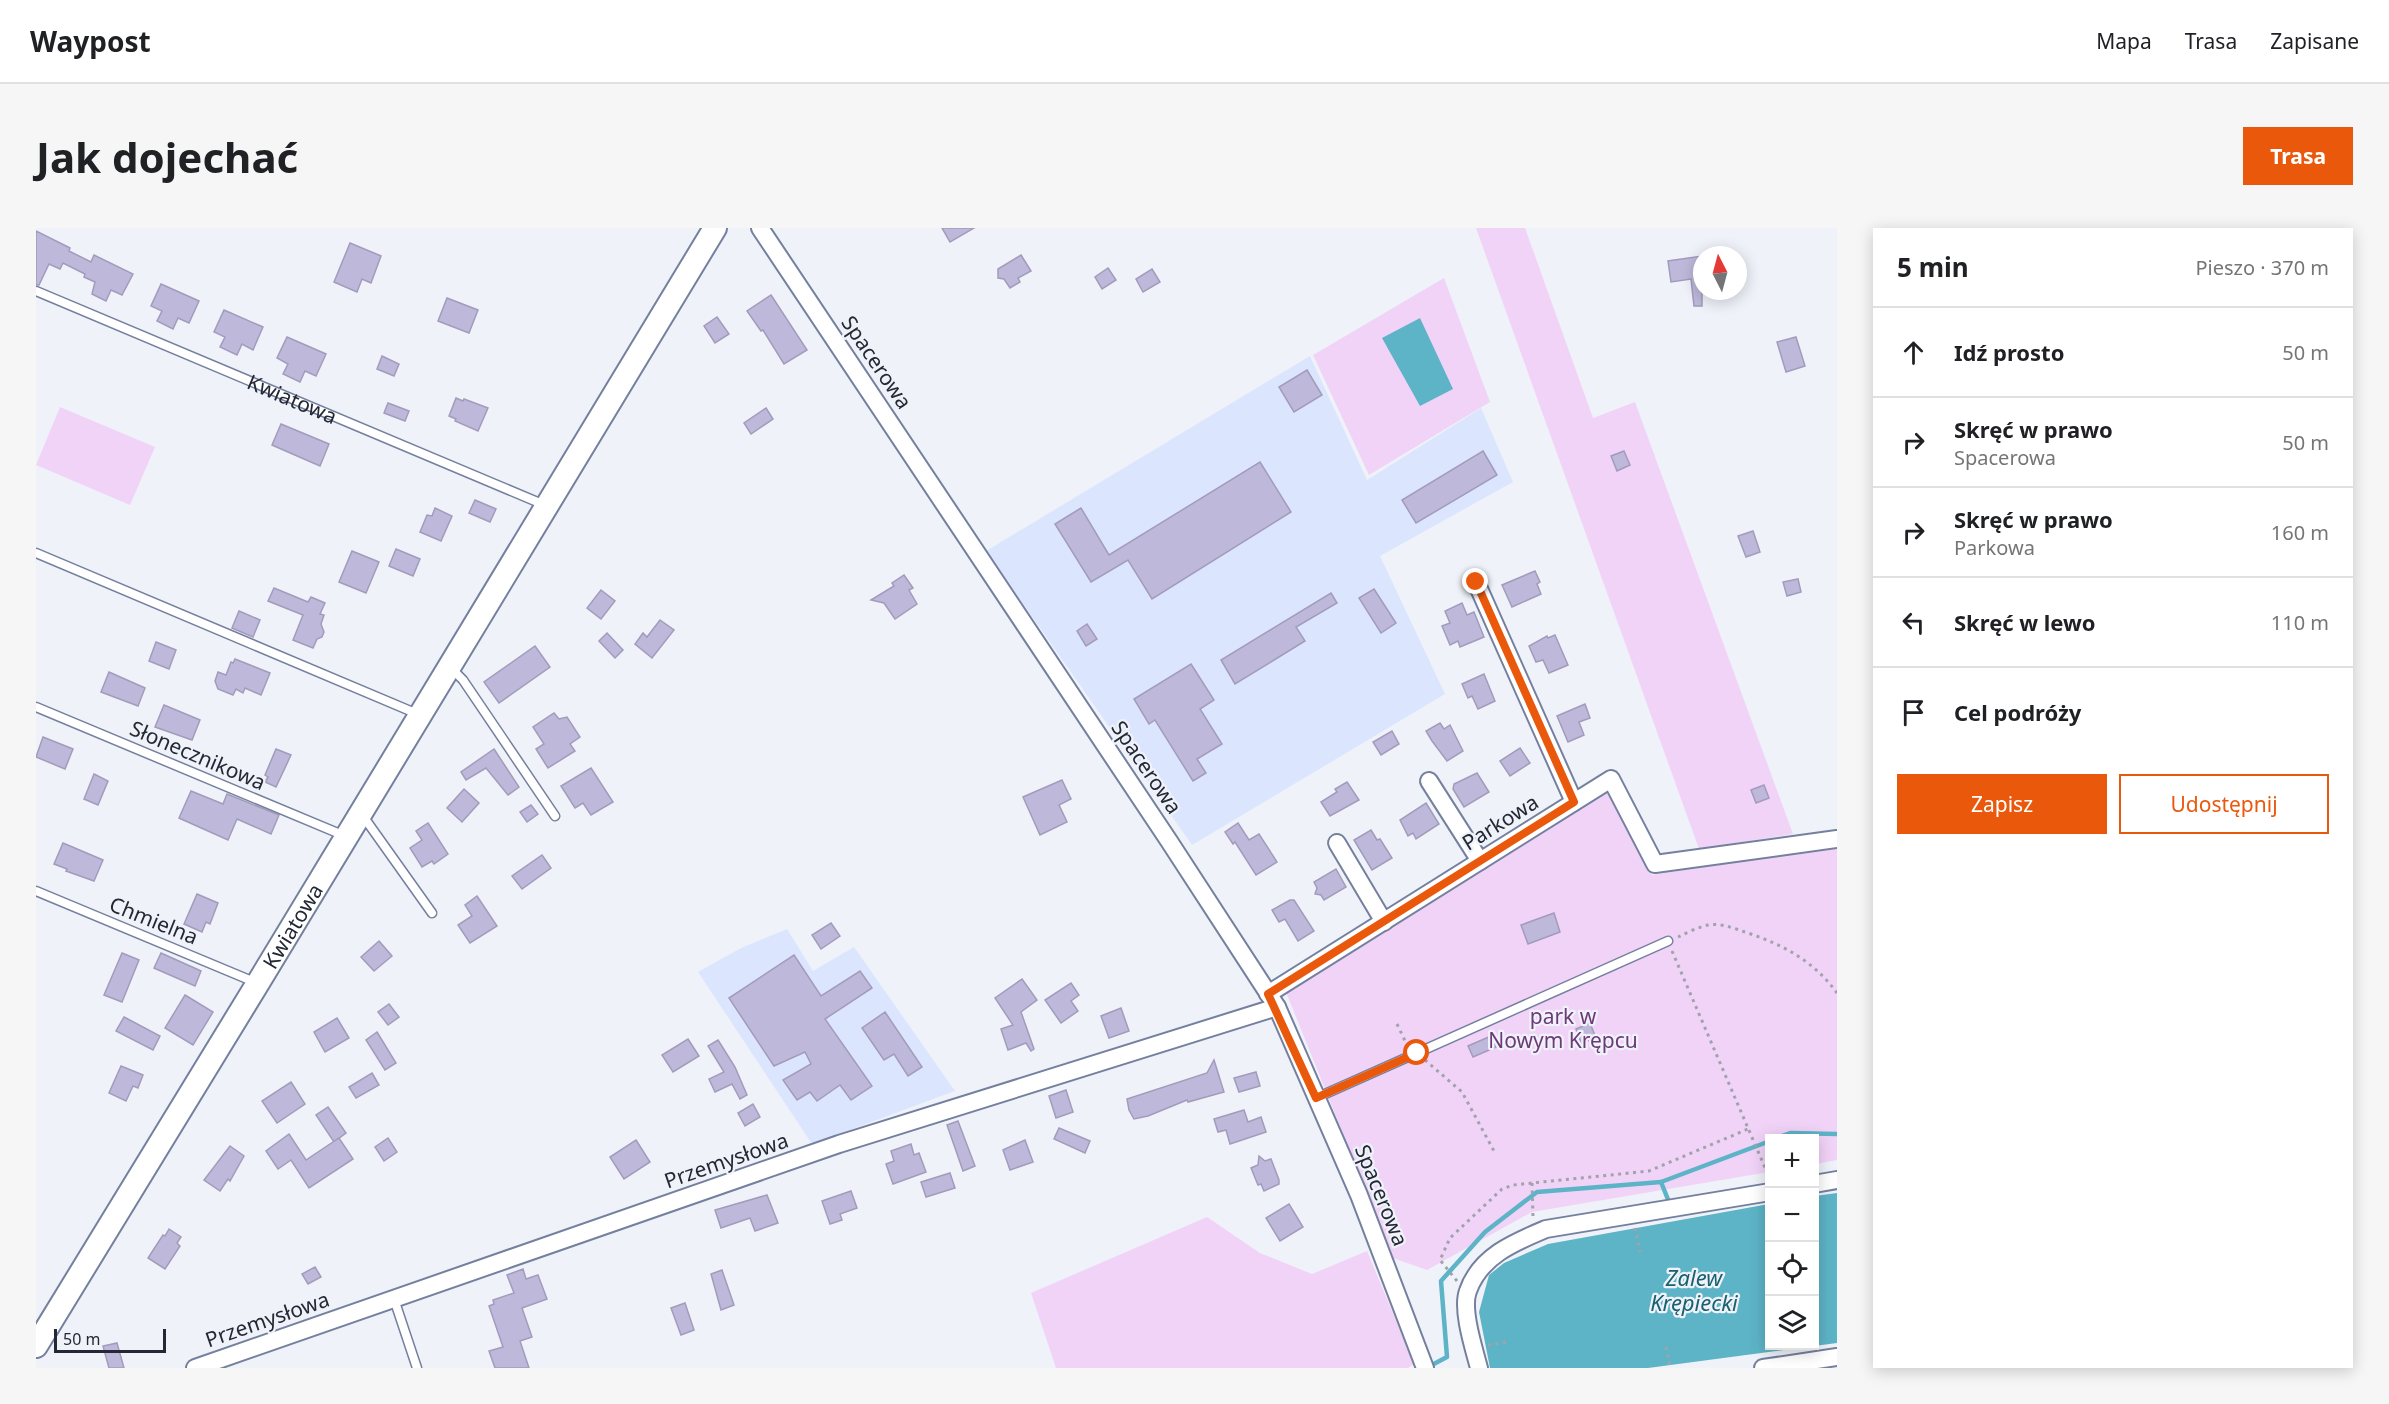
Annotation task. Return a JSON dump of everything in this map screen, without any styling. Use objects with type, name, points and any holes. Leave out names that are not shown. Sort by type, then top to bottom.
[{"type":"street","name":"Kwiatowa","points":[[36,1346],[715,228]]},
{"type":"street","name":"Spacerowa","points":[[760,228],[1163,831],[1272,1001],[1359,1195],[1424,1363]]},
{"type":"street","points":[[1476,582],[1574,802]]},
{"type":"street","name":"Parkowa","points":[[1272,1001],[1384,922],[1611,779],[1655,864],[1837,839]]},
{"type":"street","points":[[1430,781],[1480,861]]},
{"type":"street","points":[[1337,843],[1384,922]]},
{"type":"street","name":"Przemysłowa","points":[[195,1368],[839,1144],[1272,1001]]},
{"type":"street","points":[[1819,1183],[1837,1180]]},
{"type":"street","points":[[1479,1368],[1468,1322],[1467,1292],[1484,1264],[1511,1244],[1546,1229],[1765,1192]]},
{"type":"street","points":[[1763,1368],[1837,1358]]},
{"type":"lane","name":"Kwiatowa","points":[[36,291],[547,506]]},
{"type":"lane","points":[[36,553],[420,715]]},
{"type":"lane","points":[[449,667],[463,680],[555,816]]},
{"type":"lane","name":"Słonecznikowa","points":[[36,707],[347,837]]},
{"type":"lane","points":[[361,813],[432,913]]},
{"type":"lane","name":"Chmielna","points":[[36,891],[258,983]]},
{"type":"lane","points":[[1316,1098],[1668,941]]},
{"type":"lane","points":[[394,1299],[417,1368]]},
{"type":"path","points":[[1765,1167],[1668,941],[1708,925],[1726,926],[1768,940],[1800,956],[1819,971],[1837,993]]},
{"type":"path","points":[[1397,1024],[1414,1054],[1462,1092],[1494,1151]]},
{"type":"path","points":[[1454,1278],[1440,1260],[1450,1238],[1502,1189],[1649,1171],[1748,1129]]},
{"type":"path","points":[[1532,1185],[1533,1208]]},
{"type":"path","points":[[1632,1214],[1640,1252]]},
{"type":"path","points":[[1474,1348],[1507,1342]]},
{"type":"path","points":[[1666,1347],[1670,1368]]},
{"type":"shaded area","points":[[1310,356],[1367,480],[1481,408],[1513,482],[1380,556],[1445,694],[1192,845],[986,551]]},
{"type":"shaded area","points":[[787,929],[813,971],[854,947],[955,1091],[812,1144],[698,972],[741,948]]},
{"type":"green space","points":[[1476,228],[1525,228],[1593,418],[1635,402],[1793,834],[1699,849]]},
{"type":"green space","points":[[1444,278],[1490,402],[1369,475],[1313,355]]},
{"type":"green space","points":[[60,407],[155,447],[130,505],[36,465]]},
{"type":"green space","name":"park w Nowym Krępcu","points":[[1611,790],[1652,875],[1837,846],[1837,1160],[1819,1163],[1819,1134],[1765,1134],[1765,1173],[1532,1212],[1427,1270],[1393,1258],[1286,992]]},
{"type":"green space","points":[[1207,1217],[1260,1253],[1312,1274],[1367,1251],[1414,1364],[1408,1368],[1056,1368],[1031,1293]]},
{"type":"water","points":[[1420,318],[1453,389],[1420,406],[1382,338]]},
{"type":"water","name":"Zalew Krępiecki","points":[[1837,1193],[1837,1343],[1819,1345],[1819,1242],[1819,1195]]},
{"type":"water","name":"Zalew Krępiecki","points":[[1765,1205],[1765,1350],[1784,1350],[1648,1368],[1490,1368],[1479,1312],[1489,1275],[1504,1263],[1548,1244]]},
{"type":"building","points":[[942,228],[974,228],[950,242]]},
{"type":"building","points":[[36,231],[70,248],[69,251],[91,262],[94,255],[133,274],[122,295],[111,290],[106,301],[92,294],[95,282],[63,263],[60,269],[49,264],[39,285],[36,285]]},
{"type":"building","points":[[350,243],[381,256],[371,283],[362,279],[357,292],[334,282]]},
{"type":"building","points":[[1021,255],[1031,271],[1018,278],[1020,282],[1010,288],[1004,279],[998,278],[998,269]]},
{"type":"building","points":[[1693,257],[1693,297],[1691,279],[1671,282],[1668,261]]},
{"type":"building","points":[[1108,268],[1116,280],[1102,289],[1095,277]]},
{"type":"building","points":[[1152,269],[1160,282],[1143,292],[1136,279]]},
{"type":"building","points":[[161,284],[199,301],[189,323],[178,318],[173,329],[157,321],[162,311],[151,306]]},
{"type":"building","points":[[771,295],[807,350],[784,364],[763,330],[761,331],[747,311]]},
{"type":"building","points":[[447,298],[478,310],[469,333],[438,321]]},
{"type":"building","points":[[1693,300],[1702,300],[1702,306],[1694,306]]},
{"type":"building","points":[[224,310],[263,327],[253,350],[242,344],[237,355],[220,347],[225,337],[214,332]]},
{"type":"building","points":[[717,317],[729,334],[715,343],[704,326]]},
{"type":"building","points":[[287,337],[326,354],[316,376],[305,371],[300,382],[283,374],[288,364],[277,358]]},
{"type":"building","points":[[1796,337],[1805,366],[1786,372],[1777,342]]},
{"type":"building","points":[[382,356],[399,364],[394,376],[377,369]]},
{"type":"building","points":[[1307,370],[1322,395],[1294,412],[1279,387]]},
{"type":"building","points":[[456,398],[488,408],[478,431],[449,416]]},
{"type":"building","points":[[388,403],[409,411],[405,421],[384,413]]},
{"type":"building","points":[[766,408],[773,419],[751,434],[744,423]]},
{"type":"building","points":[[281,424],[329,444],[320,466],[272,445]]},
{"type":"building","points":[[1483,451],[1497,475],[1416,523],[1402,500]]},
{"type":"building","points":[[1624,451],[1630,465],[1617,471],[1611,456]]},
{"type":"building","points":[[1260,462],[1291,512],[1152,599],[1128,560],[1091,582],[1055,524],[1081,508],[1109,555]]},
{"type":"building","points":[[475,500],[496,509],[490,522],[469,513]]},
{"type":"building","points":[[435,508],[452,516],[441,541],[420,532],[427,515],[432,516]]},
{"type":"building","points":[[1753,531],[1760,552],[1746,557],[1738,536]]},
{"type":"building","points":[[396,549],[420,559],[413,576],[389,566]]},
{"type":"building","points":[[352,551],[379,562],[366,593],[339,582]]},
{"type":"building","points":[[1535,571],[1540,582],[1537,584],[1541,594],[1512,607],[1502,585]]},
{"type":"building","points":[[904,575],[913,588],[909,590],[917,604],[895,619],[884,603],[871,600],[894,586],[892,583]]},
{"type":"building","points":[[1798,579],[1801,592],[1787,596],[1783,582]]},
{"type":"building","points":[[274,588],[308,602],[311,597],[325,603],[320,614],[324,615],[321,624],[324,632],[322,637],[317,639],[313,648],[293,640],[303,615],[268,601]]},
{"type":"building","points":[[1374,589],[1396,623],[1381,633],[1359,598]]},
{"type":"building","points":[[601,590],[615,601],[601,619],[587,608]]},
{"type":"building","points":[[1331,593],[1337,603],[1296,627],[1305,641],[1235,684],[1221,660]]},
{"type":"building","points":[[1462,603],[1467,615],[1474,612],[1484,637],[1460,647],[1458,641],[1450,645],[1442,626],[1450,623],[1445,611]]},
{"type":"building","points":[[239,611],[260,620],[253,637],[232,628]]},
{"type":"building","points":[[660,620],[674,630],[652,658],[635,644],[643,633],[647,637]]},
{"type":"building","points":[[1087,624],[1097,639],[1086,646],[1077,631]]},
{"type":"building","points":[[607,633],[623,650],[615,658],[599,641]]},
{"type":"building","points":[[1555,635],[1568,665],[1549,673],[1543,660],[1536,662],[1529,646],[1547,636],[1548,638]]},
{"type":"building","points":[[156,642],[176,650],[169,669],[149,661]]},
{"type":"building","points":[[535,646],[550,667],[499,703],[484,682]]},
{"type":"building","points":[[235,659],[270,673],[261,695],[245,688],[243,693],[236,689],[233,695],[218,689],[215,681],[218,672],[226,675],[231,662],[233,663]]},
{"type":"building","points":[[1191,664],[1214,700],[1200,709],[1222,744],[1197,759],[1206,773],[1193,781],[1155,720],[1149,724],[1134,699]]},
{"type":"building","points":[[109,672],[145,688],[138,706],[101,692]]},
{"type":"building","points":[[1484,674],[1495,701],[1478,709],[1472,696],[1468,698],[1462,684]]},
{"type":"building","points":[[1585,704],[1590,718],[1579,722],[1584,735],[1568,742],[1557,716]]},
{"type":"building","points":[[164,705],[200,720],[192,740],[155,727]]},
{"type":"building","points":[[554,713],[559,719],[567,717],[580,737],[570,744],[575,751],[548,768],[536,749],[544,744],[533,727]]},
{"type":"building","points":[[1440,723],[1444,729],[1450,725],[1463,751],[1447,761],[1426,731]]},
{"type":"building","points":[[1392,731],[1399,744],[1381,755],[1373,742]]},
{"type":"building","points":[[43,737],[73,749],[65,769],[36,757]]},
{"type":"building","points":[[1520,748],[1530,763],[1510,776],[1500,761]]},
{"type":"building","points":[[276,749],[291,755],[276,787],[265,782],[268,777],[265,775]]},
{"type":"building","points":[[494,749],[519,787],[508,795],[486,768],[466,780],[461,772]]},
{"type":"building","points":[[591,768],[613,802],[591,815],[583,803],[575,808],[561,786]]},
{"type":"building","points":[[1477,773],[1489,792],[1464,807],[1453,789],[1454,784]]},
{"type":"building","points":[[94,774],[108,781],[98,805],[84,799]]},
{"type":"building","points":[[1062,780],[1071,799],[1059,805],[1067,822],[1040,835],[1023,797]]},
{"type":"building","points":[[1347,782],[1359,800],[1330,816],[1321,802],[1337,792],[1335,789]]},
{"type":"building","points":[[1764,785],[1769,798],[1756,803],[1751,790]]},
{"type":"building","points":[[464,789],[479,803],[462,822],[447,808]]},
{"type":"building","points":[[191,791],[223,804],[227,794],[279,815],[271,834],[237,819],[228,840],[179,818]]},
{"type":"building","points":[[1426,803],[1439,824],[1416,839],[1413,833],[1408,836],[1400,820]]},
{"type":"building","points":[[531,805],[538,814],[527,822],[520,812]]},
{"type":"building","points":[[428,823],[448,854],[434,864],[432,861],[422,867],[410,848],[422,840],[416,831]]},
{"type":"building","points":[[1238,823],[1249,840],[1259,834],[1277,862],[1256,875],[1235,842],[1233,844],[1225,832]]},
{"type":"building","points":[[1371,830],[1377,840],[1380,839],[1392,858],[1372,870],[1354,840]]},
{"type":"building","points":[[63,843],[103,860],[94,881],[54,864]]},
{"type":"building","points":[[542,855],[551,868],[522,889],[512,876]]},
{"type":"building","points":[[1336,869],[1346,887],[1324,900],[1321,895],[1315,894],[1317,888],[1314,882]]},
{"type":"building","points":[[197,894],[218,903],[210,924],[206,922],[202,932],[184,924]]},
{"type":"building","points":[[477,896],[497,926],[470,943],[458,925],[472,916],[465,905]]},
{"type":"building","points":[[1294,900],[1314,931],[1298,941],[1285,919],[1279,922],[1272,910]]},
{"type":"building","points":[[1554,913],[1560,932],[1528,944],[1521,925]]},
{"type":"building","points":[[831,923],[840,936],[821,949],[812,935]]},
{"type":"building","points":[[379,941],[392,956],[374,971],[361,957]]},
{"type":"building","points":[[122,953],[139,960],[122,1002],[104,995]]},
{"type":"building","points":[[161,953],[201,971],[195,986],[154,968]]},
{"type":"building","points":[[794,955],[821,996],[860,971],[872,988],[825,1019],[872,1086],[851,1100],[840,1085],[817,1101],[810,1092],[797,1100],[783,1080],[811,1064],[805,1052],[774,1066],[729,998]]},
{"type":"building","points":[[1022,979],[1037,1000],[1021,1012],[1034,1049],[1031,1051],[1026,1043],[1008,1050],[1001,1029],[1013,1025],[995,998]]},
{"type":"building","points":[[1071,983],[1079,995],[1071,1001],[1078,1011],[1061,1023],[1045,1000]]},
{"type":"building","points":[[185,995],[213,1012],[193,1045],[165,1028]]},
{"type":"building","points":[[389,1004],[399,1017],[388,1025],[378,1012]]},
{"type":"building","points":[[1121,1008],[1129,1031],[1109,1038],[1101,1016]]},
{"type":"building","points":[[885,1012],[922,1067],[908,1076],[894,1054],[884,1060],[862,1028]]},
{"type":"building","points":[[124,1017],[160,1036],[153,1050],[116,1031]]},
{"type":"building","points":[[337,1018],[349,1038],[325,1052],[314,1032]]},
{"type":"building","points":[[1590,1023],[1596,1038],[1581,1043],[1576,1029]]},
{"type":"building","points":[[377,1032],[396,1063],[385,1070],[366,1040]]},
{"type":"building","points":[[1491,1036],[1496,1047],[1473,1057],[1468,1046]]},
{"type":"building","points":[[688,1039],[699,1056],[673,1072],[662,1055]]},
{"type":"building","points":[[718,1040],[735,1067],[747,1095],[740,1099],[732,1084],[715,1092],[709,1079],[724,1072],[708,1046]]},
{"type":"building","points":[[1214,1060],[1224,1092],[1188,1102],[1187,1100],[1148,1116],[1134,1119],[1127,1099],[1207,1073]]},
{"type":"building","points":[[121,1066],[143,1075],[138,1088],[133,1086],[126,1101],[109,1093]]},
{"type":"building","points":[[1256,1072],[1260,1086],[1239,1092],[1234,1078]]},
{"type":"building","points":[[372,1073],[379,1085],[356,1098],[349,1087]]},
{"type":"building","points":[[291,1082],[305,1104],[277,1123],[262,1101]]},
{"type":"building","points":[[1066,1090],[1073,1112],[1056,1118],[1049,1096]]},
{"type":"building","points":[[753,1104],[760,1117],[745,1126],[738,1113]]},
{"type":"building","points":[[328,1107],[346,1133],[334,1142],[316,1115]]},
{"type":"building","points":[[1244,1110],[1248,1122],[1261,1117],[1266,1132],[1230,1144],[1226,1130],[1218,1132],[1214,1119]]},
{"type":"building","points":[[958,1121],[975,1166],[963,1171],[947,1125]]},
{"type":"building","points":[[1059,1128],[1090,1141],[1085,1153],[1054,1139]]},
{"type":"building","points":[[289,1134],[306,1160],[339,1138],[353,1159],[309,1188],[291,1160],[278,1169],[266,1151]]},
{"type":"building","points":[[388,1138],[397,1152],[384,1161],[375,1147]]},
{"type":"building","points":[[636,1140],[650,1162],[624,1179],[610,1157]]},
{"type":"building","points":[[1025,1140],[1033,1162],[1010,1170],[1003,1150]]},
{"type":"building","points":[[911,1144],[914,1155],[919,1153],[926,1172],[893,1184],[886,1164],[894,1161],[891,1151]]},
{"type":"building","points":[[230,1146],[244,1156],[230,1181],[228,1179],[220,1191],[204,1180]]},
{"type":"building","points":[[1259,1156],[1265,1161],[1271,1159],[1279,1180],[1279,1184],[1264,1191],[1261,1184],[1258,1185],[1251,1168],[1258,1165]]},
{"type":"building","points":[[950,1173],[955,1188],[926,1197],[921,1182]]},
{"type":"building","points":[[851,1191],[857,1208],[840,1214],[842,1220],[830,1224],[822,1201]]},
{"type":"building","points":[[767,1195],[778,1223],[755,1231],[750,1218],[721,1228],[715,1210]]},
{"type":"building","points":[[1289,1204],[1303,1227],[1280,1241],[1266,1218]]},
{"type":"building","points":[[169,1229],[181,1237],[177,1243],[180,1246],[165,1269],[148,1258]]},
{"type":"building","points":[[315,1267],[321,1277],[308,1284],[302,1274]]},
{"type":"building","points":[[523,1269],[526,1279],[538,1275],[547,1299],[522,1308],[532,1337],[520,1341],[529,1368],[495,1368],[489,1351],[503,1347],[489,1306],[494,1304],[493,1300],[514,1293],[507,1275]]},
{"type":"building","points":[[722,1270],[734,1305],[721,1310],[711,1274]]},
{"type":"building","points":[[685,1303],[694,1330],[681,1335],[671,1308]]},
{"type":"building","points":[[117,1343],[124,1368],[109,1368],[103,1346]]},
{"type":"waterway","points":[[1788,1134],[1837,1134]]},
{"type":"waterway","points":[[1428,1367],[1447,1357],[1441,1281],[1485,1232],[1537,1192],[1661,1182],[1765,1143]]},
{"type":"waterway","points":[[1661,1182],[1669,1202]]},
{"type":"route","points":[[1417,1053],[1316,1098],[1276,1007],[1268,994],[1574,802],[1476,582]]}]
